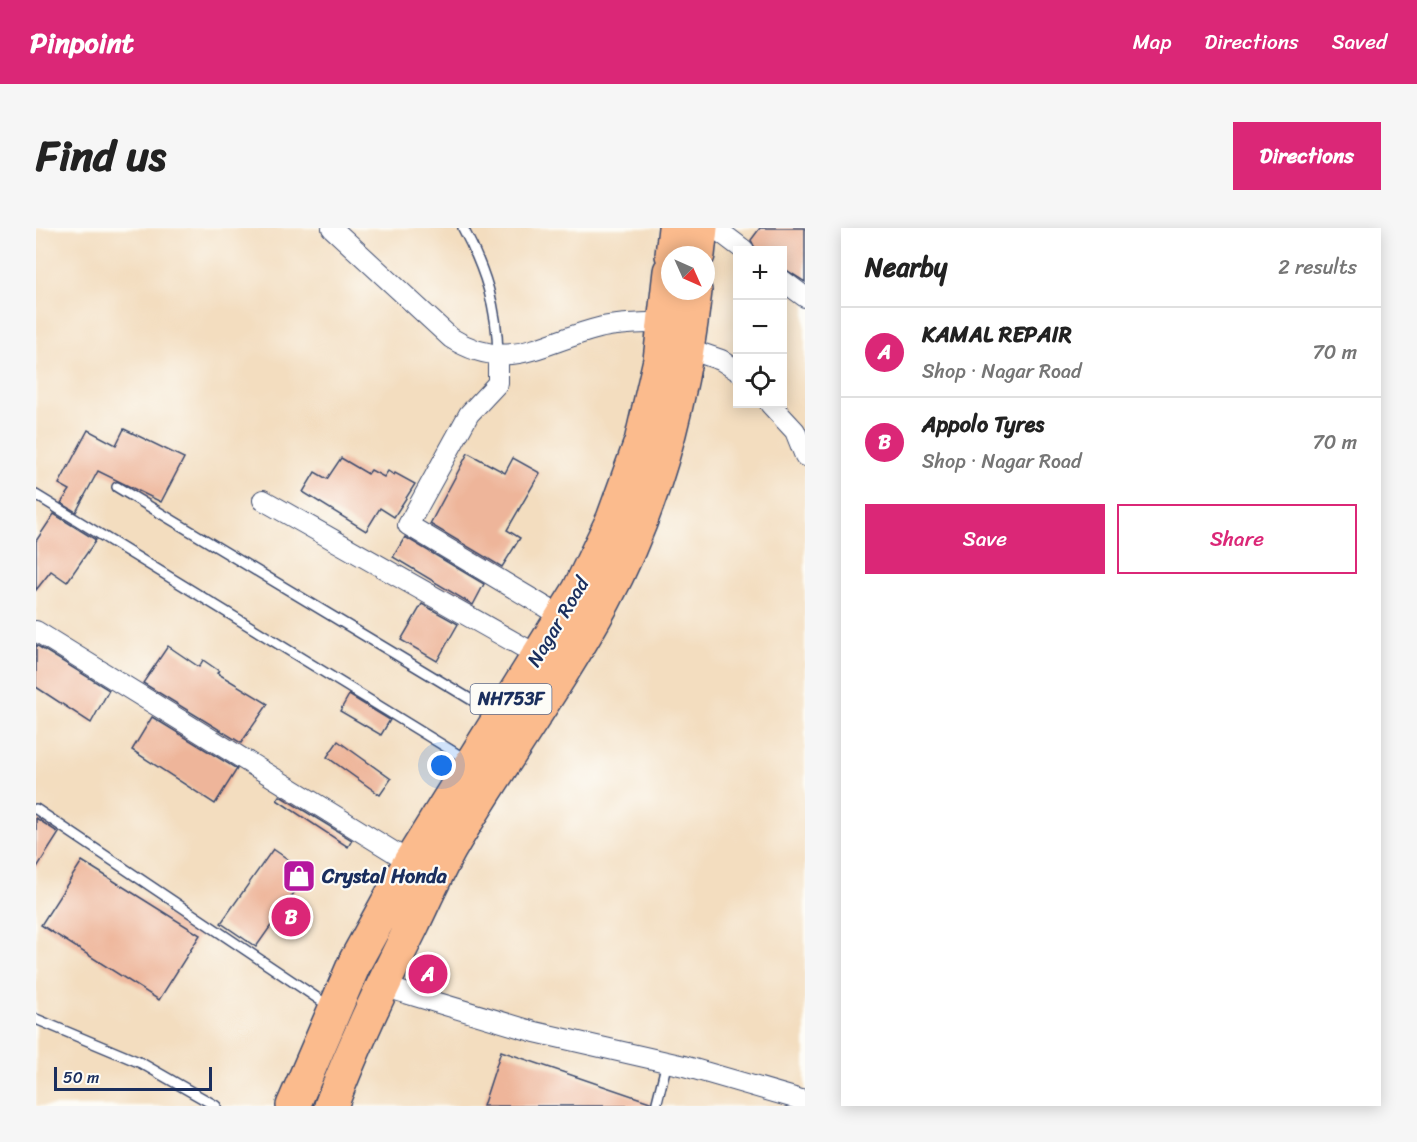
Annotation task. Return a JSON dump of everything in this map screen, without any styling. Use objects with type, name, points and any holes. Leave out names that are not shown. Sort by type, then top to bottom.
[{"type":"highway","points":[[673,246],[675,228]]},
{"type":"highway","points":[[699,246],[701,228]]},
{"type":"highway","name":"Nagar Road","points":[[293,1106],[356,960],[410,862],[579,590],[614,519],[641,442],[660,360],[666,300]]},
{"type":"highway","name":"Nagar Road","points":[[335,1105],[382,986],[450,849],[568,662],[609,590],[638,529],[668,448],[689,349],[694,300]]},
{"type":"street","points":[[332,228],[451,338],[472,351],[498,356],[530,350],[601,327],[663,322]]},
{"type":"street","points":[[715,228],[739,246]]},
{"type":"street","points":[[787,283],[805,297]]},
{"type":"street","points":[[689,349],[721,360],[733,368]]},
{"type":"street","points":[[498,356],[498,383],[469,414],[408,525],[562,617]]},
{"type":"street","points":[[774,408],[800,432],[805,456]]},
{"type":"street","points":[[263,500],[537,655]]},
{"type":"street","points":[[36,631],[410,862]]},
{"type":"street","points":[[382,986],[535,1032],[667,1062],[805,1101]]},
{"type":"lane","points":[[463,228],[482,263],[492,295],[497,324],[498,356]]},
{"type":"lane","points":[[117,487],[500,717]]},
{"type":"lane","points":[[36,495],[471,763]]},
{"type":"lane","points":[[36,809],[334,1009]]},
{"type":"lane","points":[[36,1019],[141,1063],[216,1106]]},
{"type":"lane","points":[[656,1106],[667,1062]]},
{"type":"building","points":[[760,228],[805,228],[805,282],[787,271],[787,246],[754,246],[751,240]]},
{"type":"building","points":[[124,429],[184,458],[161,502],[98,471],[76,512],[61,503],[70,490],[59,484],[88,430],[116,445]]},
{"type":"building","points":[[468,453],[505,473],[513,458],[540,473],[507,530],[520,538],[502,567],[430,524]]},
{"type":"building","points":[[341,458],[368,474],[371,470],[384,477],[388,471],[415,484],[394,517],[380,508],[366,531],[303,492],[315,472],[327,479]]},
{"type":"building","points":[[54,514],[96,540],[67,582],[51,571],[36,590],[36,541]]},
{"type":"building","points":[[405,537],[484,584],[473,605],[393,557]]},
{"type":"building","points":[[422,604],[458,624],[437,661],[401,640]]},
{"type":"building","points":[[36,645],[109,690],[91,723],[36,687]]},
{"type":"building","points":[[168,646],[199,667],[203,660],[219,671],[217,673],[268,704],[241,743],[143,683]]},
{"type":"building","points":[[349,695],[390,720],[381,735],[340,711]]},
{"type":"building","points":[[152,717],[237,769],[215,804],[132,750]]},
{"type":"building","points":[[338,741],[391,779],[380,795],[327,757]]},
{"type":"building","points":[[280,796],[352,840],[348,847],[277,800]]},
{"type":"building","points":[[36,818],[59,833],[36,869]]},
{"type":"building","points":[[273,849],[308,873],[256,947],[221,923]]},
{"type":"building","points":[[82,861],[200,935],[159,1000],[41,925]]},
{"type":"building","points":[[501,1051],[650,1102],[649,1106],[483,1106]]},
{"type":"place","name":"Crystal Honda","points":[[299,876]]},
{"type":"place","name":"Appolo Tyres","points":[[291,917]]},
{"type":"place","name":"KAMAL REPAIR","points":[[428,974]]}]
